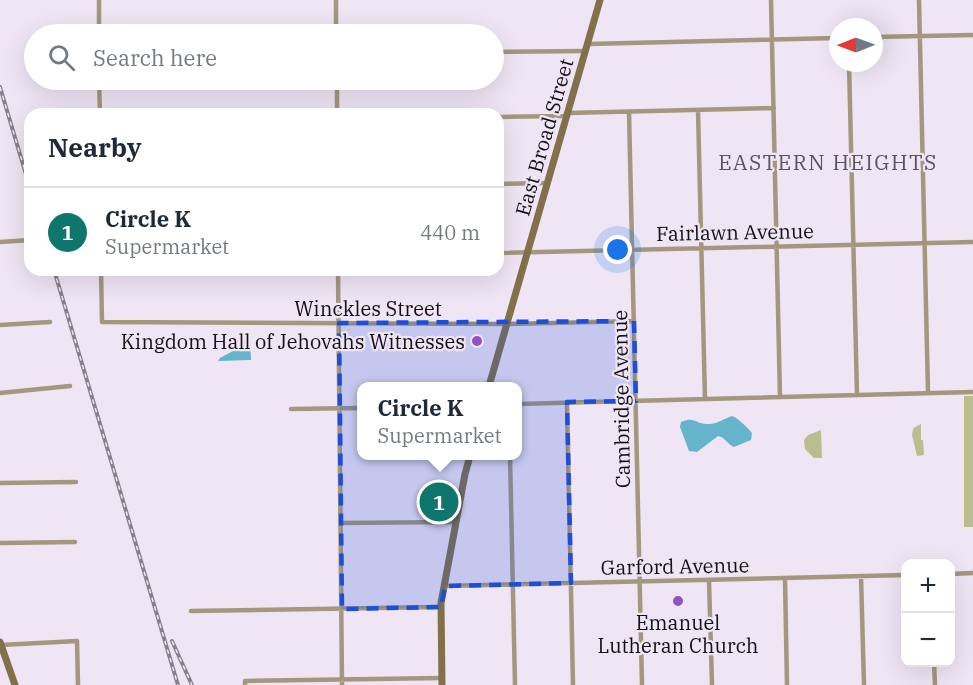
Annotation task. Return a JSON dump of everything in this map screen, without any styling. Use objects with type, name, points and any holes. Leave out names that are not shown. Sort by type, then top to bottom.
[{"type":"street","points":[[99,0],[99,24]]},
{"type":"street","points":[[336,0],[336,24]]},
{"type":"street","name":"East Broad Street","points":[[490,382],[600,0]]},
{"type":"street","points":[[771,0],[780,397]]},
{"type":"street","points":[[919,0],[928,393]]},
{"type":"street","points":[[883,37],[973,35]]},
{"type":"street","points":[[504,52],[829,38]]},
{"type":"street","points":[[849,72],[857,395]]},
{"type":"street","points":[[99,90],[100,108]]},
{"type":"street","points":[[337,90],[337,108]]},
{"type":"street","points":[[504,117],[774,108]]},
{"type":"street","points":[[698,110],[705,399]]},
{"type":"street","name":"Cambridge Avenue","points":[[629,112],[642,685]]},
{"type":"street","points":[[504,184],[548,183]]},
{"type":"street","points":[[0,242],[24,240]]},
{"type":"street","name":"Fairlawn Avenue","points":[[504,253],[973,242]]},
{"type":"street","name":"Winckles Street","points":[[101,276],[102,322],[507,324],[634,321]]},
{"type":"street","points":[[338,276],[342,685]]},
{"type":"street","points":[[0,324],[50,322]]},
{"type":"street","points":[[0,393],[70,386]]},
{"type":"street","points":[[522,404],[973,392]]},
{"type":"street","points":[[567,402],[573,685]]},
{"type":"street","points":[[291,409],[357,408]]},
{"type":"street","points":[[245,683],[342,678],[442,681],[441,607],[469,460]]},
{"type":"street","points":[[510,460],[515,685]]},
{"type":"street","points":[[0,483],[76,482]]},
{"type":"street","points":[[341,523],[456,522]]},
{"type":"street","points":[[0,543],[75,542]]},
{"type":"street","points":[[955,574],[973,573]]},
{"type":"street","name":"Garford Avenue","points":[[444,586],[901,575]]},
{"type":"street","points":[[861,576],[864,685]]},
{"type":"street","points":[[785,578],[787,685]]},
{"type":"street","points":[[709,580],[712,685]]},
{"type":"street","points":[[191,611],[441,607]]},
{"type":"street","points":[[15,685],[1,648],[77,641],[78,685]]},
{"type":"street","points":[[934,667],[935,685]]},
{"type":"highlighted area","points":[[634,321],[636,401],[567,402],[571,583],[445,586],[441,607],[342,609],[339,323]]},
{"type":"green space","points":[[964,396],[973,396],[973,527],[964,527]]},
{"type":"green space","points":[[921,424],[924,455],[917,456],[912,435],[913,429]]},
{"type":"green space","points":[[821,430],[822,458],[814,458],[805,449],[804,440],[808,435]]},
{"type":"water","points":[[247,338],[250,341],[251,360],[218,361],[235,350]]},
{"type":"water","points":[[732,416],[752,433],[751,440],[734,447],[718,436],[697,452],[689,451],[680,427],[681,422],[692,420],[710,424]]},
{"type":"railway","points":[[0,87],[24,168]]},
{"type":"railway","points":[[56,276],[178,685]]},
{"type":"railway","points":[[172,641],[192,685]]},
{"type":"place","name":"Kingdom Hall of Jehovahs Witnesses","points":[[477,341]]},
{"type":"place","name":"Circle K","points":[[439,502]]},
{"type":"place","name":"Emanuel Lutheran Church","points":[[678,601]]},
{"type":"district","name":"EASTERN HEIGHTS","points":[[828,162]]}]
